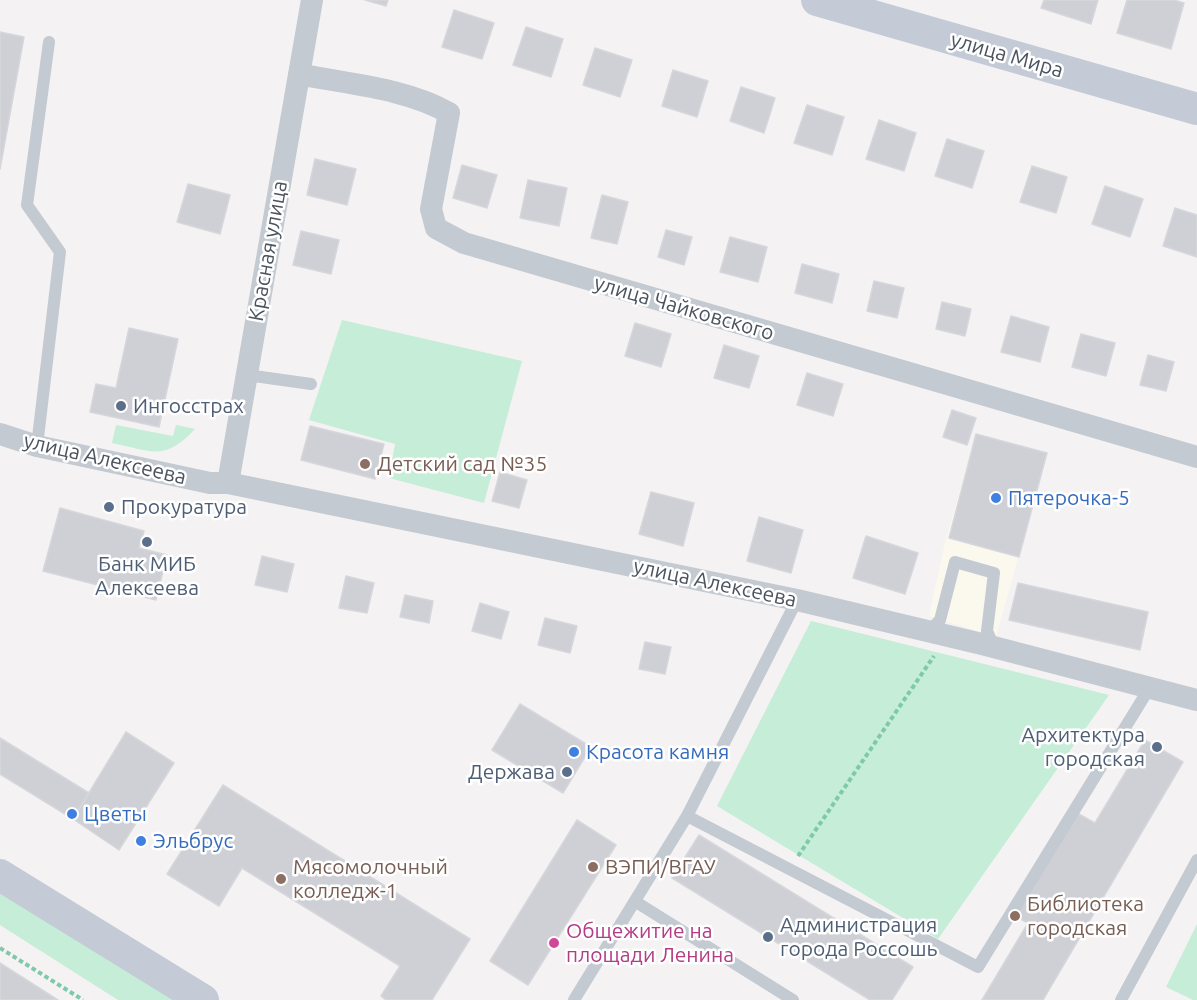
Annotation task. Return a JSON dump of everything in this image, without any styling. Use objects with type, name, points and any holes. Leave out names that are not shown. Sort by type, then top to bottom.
[{"type":"main road","name":"улица Мира","points":[[817,0],[1197,109]]},
{"type":"main road","points":[[0,875],[203,1000]]},
{"type":"street","name":"Красная улица","points":[[219,483],[247,375],[312,0]]},
{"type":"street","name":"улица Чайковского","points":[[299,74],[393,93],[434,105],[449,113],[431,210],[436,228],[464,243],[1197,457]]},
{"type":"street","name":"улица Алексеева","points":[[0,435],[37,446],[797,600],[1197,700]]},
{"type":"lane","points":[[37,446],[60,252],[27,205],[49,42]]},
{"type":"lane","points":[[247,375],[311,384]]},
{"type":"lane","points":[[939,634],[940,620],[955,562],[994,573],[987,631],[994,648]]},
{"type":"lane","points":[[574,1000],[687,816],[797,600]]},
{"type":"lane","points":[[687,816],[789,871],[978,967],[1150,687]]},
{"type":"lane","points":[[1121,1000],[1197,860]]},
{"type":"lane","points":[[636,902],[793,1000]]},
{"type":"path","points":[[789,871],[939,634]]},
{"type":"path","points":[[0,948],[83,1000]]},
{"type":"shaded area","points":[[976,434],[1047,453],[996,637],[929,616],[944,547]]},
{"type":"green space","points":[[342,320],[522,361],[484,503],[389,478],[395,444],[309,420]]},
{"type":"green space","points":[[116,425],[173,436],[176,425],[195,429],[175,446],[166,450],[148,451],[112,443]]},
{"type":"green space","points":[[811,621],[1109,695],[938,939],[717,806]]},
{"type":"green space","points":[[0,891],[174,1000],[118,1000],[0,925]]},
{"type":"green space","points":[[1197,924],[1197,1000],[1193,1000],[1166,987]]},
{"type":"building","points":[[365,0],[388,0],[386,6]]},
{"type":"building","points":[[1044,0],[1098,0],[1091,24],[1041,8]]},
{"type":"building","points":[[1127,0],[1174,0],[1184,3],[1171,49],[1117,33]]},
{"type":"building","points":[[454,10],[494,23],[482,59],[442,47]]},
{"type":"building","points":[[526,27],[563,39],[551,77],[513,65]]},
{"type":"building","points":[[0,32],[24,37],[0,169]]},
{"type":"building","points":[[595,48],[632,60],[620,97],[583,85]]},
{"type":"building","points":[[673,70],[708,81],[697,117],[662,106]]},
{"type":"building","points":[[741,87],[775,98],[764,133],[730,121]]},
{"type":"building","points":[[807,105],[844,117],[832,155],[794,143]]},
{"type":"building","points":[[879,120],[916,133],[904,171],[866,159]]},
{"type":"building","points":[[947,139],[984,151],[972,188],[935,176]]},
{"type":"building","points":[[315,159],[356,169],[347,205],[307,195]]},
{"type":"building","points":[[462,165],[497,175],[487,208],[453,198]]},
{"type":"building","points":[[1032,166],[1067,177],[1056,213],[1020,202]]},
{"type":"building","points":[[528,180],[567,188],[559,226],[520,218]]},
{"type":"building","points":[[188,184],[230,195],[220,234],[177,222]]},
{"type":"building","points":[[1105,186],[1143,199],[1130,237],[1092,224]]},
{"type":"building","points":[[602,195],[628,202],[617,244],[591,238]]},
{"type":"building","points":[[1175,208],[1197,215],[1197,257],[1163,246]]},
{"type":"building","points":[[666,230],[692,237],[684,265],[658,257]]},
{"type":"building","points":[[301,231],[339,240],[331,274],[293,265]]},
{"type":"building","points":[[730,237],[767,247],[758,282],[720,272]]},
{"type":"building","points":[[802,264],[839,274],[832,303],[795,293]]},
{"type":"building","points":[[874,281],[904,288],[897,318],[867,311]]},
{"type":"building","points":[[942,302],[971,309],[965,336],[936,329]]},
{"type":"building","points":[[1011,316],[1049,327],[1040,362],[1001,352]]},
{"type":"building","points":[[635,323],[671,334],[661,367],[625,356]]},
{"type":"building","points":[[129,328],[178,339],[159,427],[90,412],[96,384],[116,388]]},
{"type":"building","points":[[1081,334],[1115,343],[1106,376],[1072,367]]},
{"type":"building","points":[[724,345],[759,356],[749,388],[714,378]]},
{"type":"building","points":[[1148,355],[1174,362],[1166,391],[1140,385]]},
{"type":"building","points":[[807,373],[843,384],[833,416],[797,405]]},
{"type":"building","points":[[952,410],[976,418],[967,445],[943,437]]},
{"type":"building","points":[[310,426],[384,444],[375,479],[301,460]]},
{"type":"building","points":[[976,434],[1047,453],[1019,557],[949,538]]},
{"type":"building","points":[[500,472],[527,480],[519,508],[492,501]]},
{"type":"building","points":[[651,492],[694,503],[683,546],[639,534]]},
{"type":"building","points":[[60,508],[144,531],[139,548],[167,555],[156,600],[43,571]]},
{"type":"building","points":[[759,517],[803,530],[791,573],[747,561]]},
{"type":"building","points":[[866,536],[918,553],[905,594],[853,578]]},
{"type":"building","points":[[262,556],[294,564],[287,592],[255,585]]},
{"type":"building","points":[[346,576],[374,583],[367,613],[339,608]]},
{"type":"building","points":[[1018,583],[1148,612],[1140,650],[1009,620]]},
{"type":"building","points":[[405,595],[433,601],[429,623],[400,617]]},
{"type":"building","points":[[480,603],[509,612],[501,639],[472,631]]},
{"type":"building","points":[[545,618],[577,626],[570,653],[538,645]]},
{"type":"building","points":[[645,642],[671,647],[665,674],[639,669]]},
{"type":"building","points":[[520,704],[591,747],[563,793],[492,750]]},
{"type":"building","points":[[126,732],[174,763],[119,850],[73,819]]},
{"type":"building","points":[[0,738],[89,793],[73,819],[0,774]]},
{"type":"building","points":[[1145,740],[1183,762],[1043,1000],[982,1000],[1028,923],[1015,916],[1077,813],[1095,823]]},
{"type":"building","points":[[223,785],[470,939],[432,1000],[386,1000],[381,996],[400,966],[242,868],[219,906],[167,874]]},
{"type":"building","points":[[577,820],[616,845],[528,985],[490,961]]},
{"type":"building","points":[[699,835],[913,967],[892,1000],[870,1000],[672,878]]},
{"type":"building","points":[[0,963],[58,1000],[0,1000]]},
{"type":"place","name":"Ингосстрах","points":[[121,406]]},
{"type":"place","name":"Детский сад №35","points":[[365,464]]},
{"type":"place","name":"Пятерочка-5","points":[[996,498]]},
{"type":"place","name":"Прокуратура","points":[[109,507]]},
{"type":"place","name":"Банк МИБ Алексеева","points":[[147,542]]},
{"type":"place","name":"Архитектура городская","points":[[1157,747]]},
{"type":"place","name":"Красота камня","points":[[574,752]]},
{"type":"place","name":"Держава","points":[[567,772]]},
{"type":"place","name":"Цветы","points":[[72,814]]},
{"type":"place","name":"Эльбрус","points":[[141,841]]},
{"type":"place","name":"ВЭПИ/ВГАУ","points":[[593,867]]},
{"type":"place","name":"Мясомолочный колледж-1","points":[[281,879]]},
{"type":"place","name":"Библиотека городская","points":[[1015,916]]},
{"type":"place","name":"Администрация города Россошь","points":[[768,937]]},
{"type":"place","name":"Общежитие на площади Ленина","points":[[554,943]]}]
